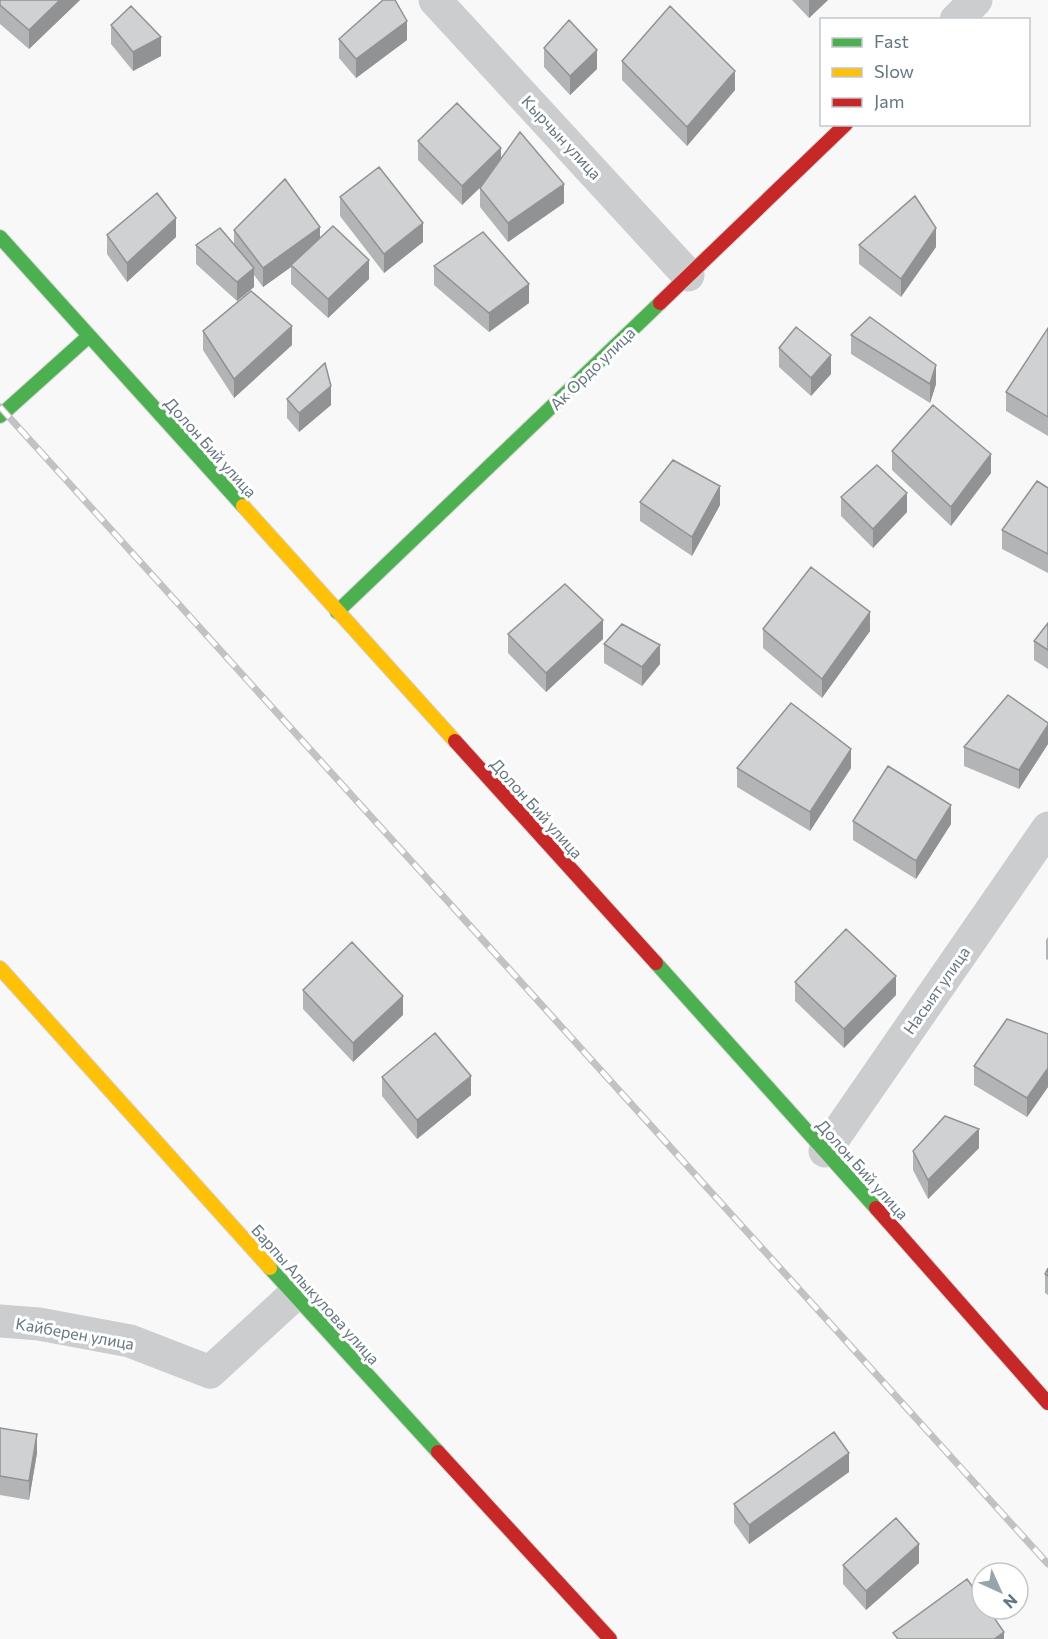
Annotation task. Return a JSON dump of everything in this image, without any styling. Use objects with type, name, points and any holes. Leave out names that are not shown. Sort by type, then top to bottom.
[{"type":"street","name":"Кырчын улица","points":[[435,0],[688,275]]},
{"type":"street","points":[[958,18],[976,0]]},
{"type":"street","name":"Ак Ордо улица","points":[[337,612],[844,126]]},
{"type":"street","name":"Долон Бий улица","points":[[0,237],[825,1150],[1048,1402]]},
{"type":"street","points":[[0,416],[89,336]]},
{"type":"street","name":"Насыят улица","points":[[825,1150],[1048,828]]},
{"type":"street","name":"Барпы Алыкулова улица","points":[[0,968],[294,1295],[610,1639]]},
{"type":"street","name":"Кайберен улица","points":[[0,1321],[39,1324],[130,1341],[210,1372],[294,1295]]},
{"type":"building","points":[[0,0],[60,0],[29,30],[0,5]]},
{"type":"building","points":[[383,0],[395,0],[407,21],[356,59],[339,39]]},
{"type":"building","points":[[131,6],[161,37],[133,52],[111,25]]},
{"type":"building","points":[[670,6],[735,71],[687,127],[622,61]]},
{"type":"building","points":[[569,20],[597,50],[570,76],[544,48]]},
{"type":"building","points":[[457,103],[501,148],[462,186],[418,141]]},
{"type":"building","points":[[520,132],[564,184],[508,223],[480,188]]},
{"type":"building","points":[[379,167],[423,223],[384,254],[340,197]]},
{"type":"building","points":[[285,179],[320,227],[263,268],[234,230]]},
{"type":"building","points":[[157,193],[176,218],[127,263],[107,235]]},
{"type":"building","points":[[915,196],[936,228],[901,279],[859,245]]},
{"type":"building","points":[[333,226],[369,260],[328,299],[291,265]]},
{"type":"building","points":[[220,228],[254,268],[237,282],[196,245]]},
{"type":"building","points":[[483,232],[529,284],[489,313],[434,266]]},
{"type":"building","points":[[251,291],[292,326],[234,379],[203,331]]},
{"type":"building","points":[[870,317],[936,365],[930,384],[851,335]]},
{"type":"building","points":[[796,327],[831,355],[811,378],[779,348]]},
{"type":"building","points":[[1048,328],[1048,417],[1006,392]]},
{"type":"building","points":[[325,363],[331,386],[299,413],[287,399]]},
{"type":"building","points":[[933,405],[991,454],[951,507],[892,451]]},
{"type":"building","points":[[673,460],[720,486],[692,537],[640,502]]},
{"type":"building","points":[[877,465],[907,493],[873,529],[841,497]]},
{"type":"building","points":[[1037,481],[1048,488],[1048,554],[1002,530]]},
{"type":"building","points":[[811,567],[870,612],[822,679],[763,629]]},
{"type":"building","points":[[565,584],[603,620],[546,673],[508,634]]},
{"type":"building","points":[[1048,623],[1048,650],[1034,641]]},
{"type":"building","points":[[622,624],[660,645],[642,667],[604,644]]},
{"type":"building","points":[[1008,695],[1048,723],[1019,770],[964,747]]},
{"type":"building","points":[[791,703],[851,749],[810,812],[737,768]]},
{"type":"building","points":[[888,766],[951,805],[916,861],[853,821]]},
{"type":"building","points":[[846,929],[896,976],[844,1029],[795,982]]},
{"type":"building","points":[[352,942],[403,996],[353,1043],[303,990]]},
{"type":"building","points":[[1007,1019],[1048,1034],[1048,1068],[1027,1098],[974,1066]]},
{"type":"building","points":[[435,1033],[471,1076],[417,1120],[382,1077]]},
{"type":"building","points":[[945,1116],[979,1129],[928,1180],[913,1151]]},
{"type":"building","points":[[0,1428],[37,1434],[29,1481],[0,1476]]},
{"type":"building","points":[[834,1432],[849,1453],[749,1525],[734,1504]]},
{"type":"building","points":[[896,1518],[919,1544],[866,1591],[843,1565]]},
{"type":"building","points":[[967,1579],[970,1583],[970,1621],[996,1621],[1004,1632],[994,1639],[898,1639],[893,1633]]},
{"type":"railway","points":[[0,407],[1048,1564]]},
{"type":"traffic: fast","points":[[0,237],[243,506]]},
{"type":"traffic: fast","points":[[337,612],[660,303]]},
{"type":"traffic: fast","points":[[0,416],[89,336]]},
{"type":"traffic: fast","points":[[656,963],[876,1208]]},
{"type":"traffic: fast","points":[[270,1268],[438,1452]]},
{"type":"traffic: slow","points":[[243,506],[455,741]]},
{"type":"traffic: slow","points":[[0,968],[270,1268]]},
{"type":"traffic: jam","points":[[660,303],[844,126]]},
{"type":"traffic: jam","points":[[455,741],[656,963]]},
{"type":"traffic: jam","points":[[876,1208],[1048,1403]]},
{"type":"traffic: jam","points":[[438,1452],[610,1639]]}]
